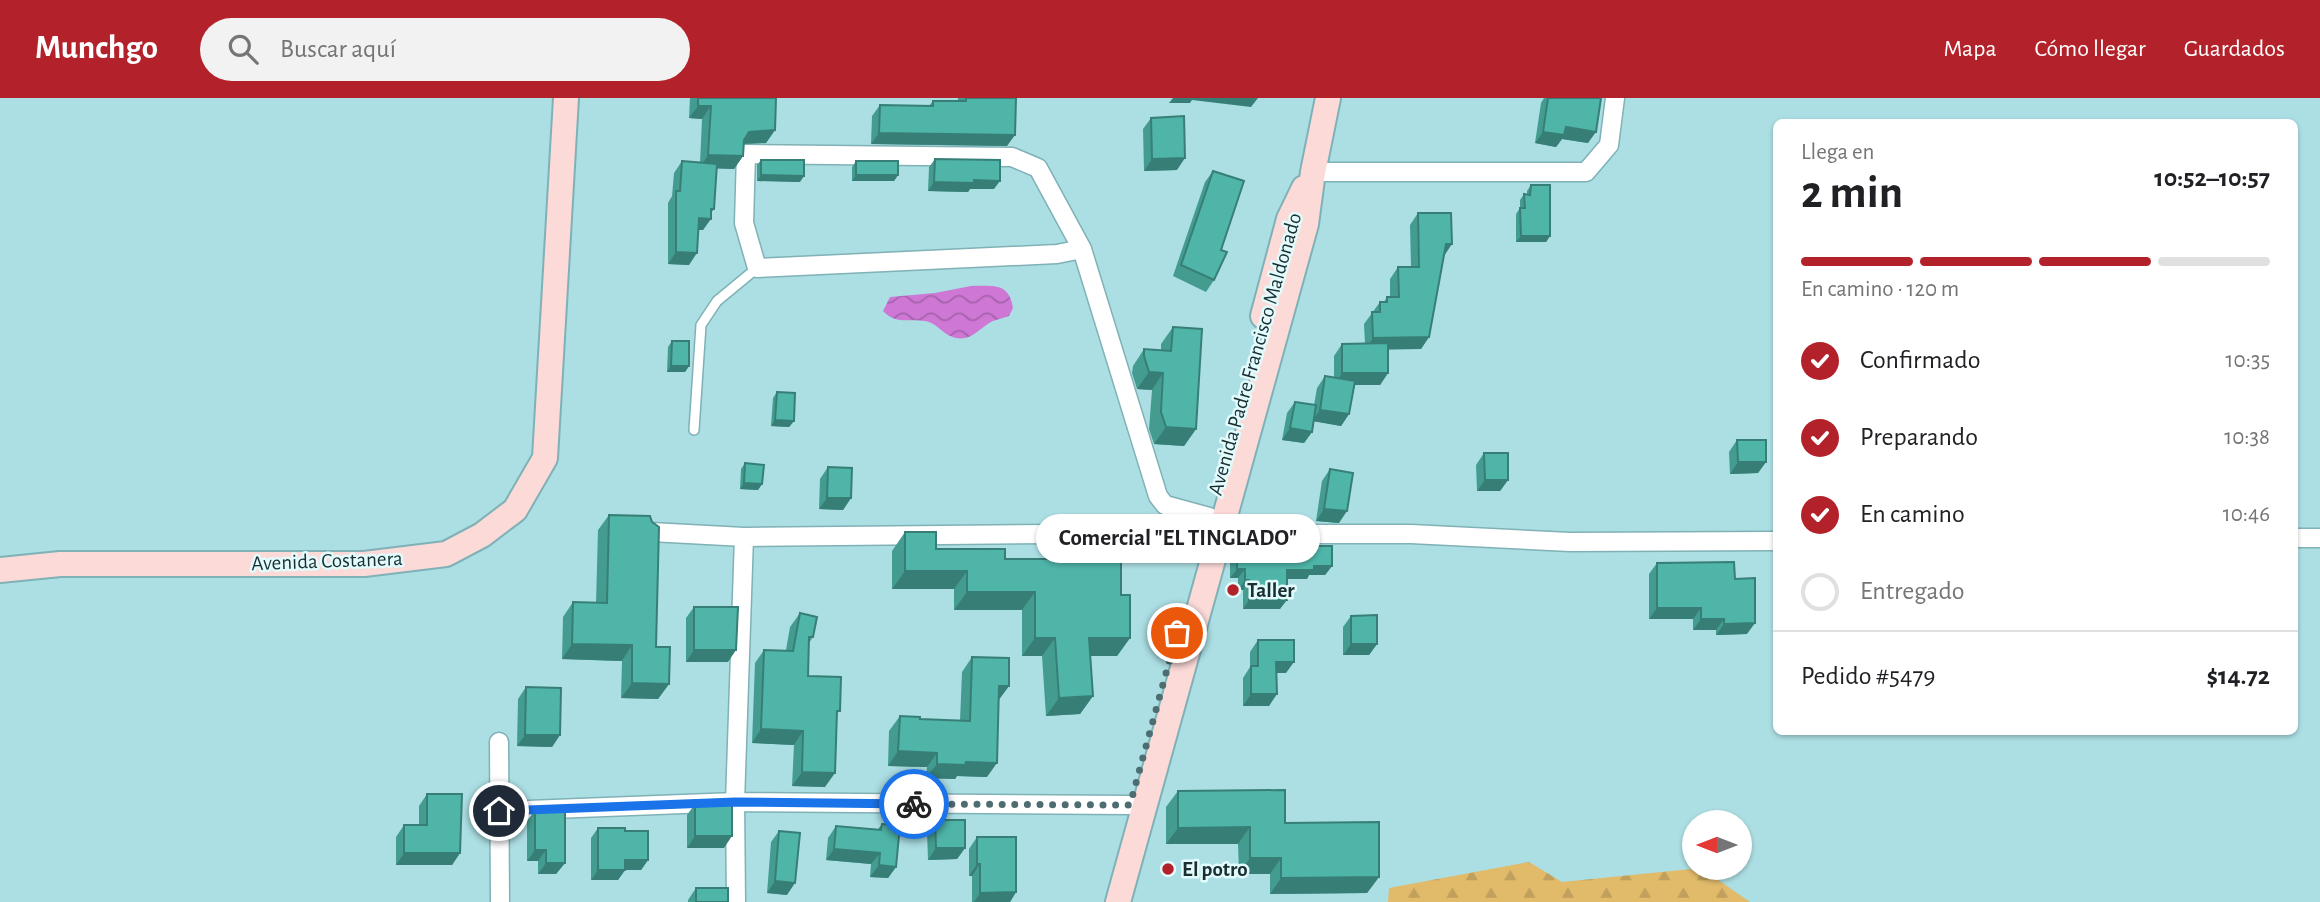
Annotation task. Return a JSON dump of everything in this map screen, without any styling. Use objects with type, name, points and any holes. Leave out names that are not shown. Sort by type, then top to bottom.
[{"type":"main road","name":"Avenida Costanera","points":[[0,569],[60,564],[364,564],[446,554],[482,535],[514,510],[545,458],[566,98]]},
{"type":"main road","name":"Avenida Padre Francisco Maldonado","points":[[1118,902],[1289,219],[1312,172],[1328,98]]},
{"type":"main road","name":"Avenida Padre Francisco Maldonado","points":[[1103,902],[1211,529]]},
{"type":"street","points":[[1312,172],[1586,172],[1609,145],[1615,98]]},
{"type":"street","points":[[1083,249],[1057,254],[757,268],[744,223],[746,154],[1012,157],[1038,168],[1083,249],[1158,496],[1165,505],[1211,529]]},
{"type":"street","points":[[652,532],[744,537],[1053,534],[1211,529],[1411,534],[1570,542],[1773,541]]},
{"type":"street","points":[[736,902],[735,802],[744,537]]},
{"type":"street","points":[[2298,538],[2320,538]]},
{"type":"street","points":[[499,742],[500,902]]},
{"type":"street","points":[[499,811],[735,802],[1130,805]]},
{"type":"lane","points":[[694,430],[701,325],[717,300],[757,268]]},
{"type":"green space","points":[[1529,862],[1562,882],[1682,870],[1682,880],[1718,880],[1750,902],[1388,902],[1389,888]]},
{"type":"water","points":[[971,286],[993,286],[1004,290],[1013,308],[1009,316],[993,321],[973,335],[956,338],[928,322],[898,320],[883,311],[890,297]]},
{"type":"building","points":[[698,98],[776,98],[775,130],[749,132],[744,140],[743,156],[708,155],[711,106],[698,106]]},
{"type":"building","points":[[966,98],[1016,98],[1015,135],[879,133],[880,105],[933,106],[933,101],[966,101]]},
{"type":"building","points":[[1548,98],[1601,98],[1596,132],[1566,127],[1564,135],[1543,132]]},
{"type":"building","points":[[1184,116],[1185,158],[1152,159],[1151,118]]},
{"type":"building","points":[[935,159],[1000,160],[1000,181],[934,182]]},
{"type":"building","points":[[761,160],[804,160],[804,176],[761,175]]},
{"type":"building","points":[[682,161],[717,164],[714,209],[711,209],[711,219],[699,218],[697,253],[676,252],[676,191],[680,191]]},
{"type":"building","points":[[856,161],[898,161],[898,175],[856,175]]},
{"type":"building","points":[[1213,171],[1244,181],[1221,250],[1227,252],[1214,280],[1181,265]]},
{"type":"building","points":[[1531,185],[1550,185],[1550,236],[1521,236],[1520,208],[1525,208],[1524,194],[1530,195]]},
{"type":"building","points":[[1418,213],[1451,213],[1452,244],[1446,244],[1429,337],[1373,338],[1372,312],[1380,312],[1380,302],[1387,302],[1387,297],[1399,297],[1398,267],[1419,267]]},
{"type":"building","points":[[1173,327],[1202,329],[1196,429],[1166,427],[1161,412],[1163,373],[1149,372],[1144,356],[1144,349],[1171,351]]},
{"type":"building","points":[[672,341],[689,341],[689,366],[671,366]]},
{"type":"building","points":[[1388,343],[1388,373],[1342,373],[1342,344]]},
{"type":"building","points":[[1325,376],[1355,381],[1349,414],[1320,410]]},
{"type":"building","points":[[777,392],[795,393],[794,421],[775,420]]},
{"type":"building","points":[[1295,402],[1316,405],[1312,432],[1290,428]]},
{"type":"building","points":[[1737,440],[1766,440],[1766,462],[1738,462]]},
{"type":"building","points":[[1484,453],[1508,453],[1508,480],[1485,480]]},
{"type":"building","points":[[745,463],[764,465],[762,484],[744,483]]},
{"type":"building","points":[[828,467],[852,468],[851,498],[827,498]]},
{"type":"building","points":[[1330,469],[1353,473],[1347,511],[1324,509]]},
{"type":"building","points":[[609,515],[650,516],[652,522],[659,527],[656,647],[670,647],[669,684],[632,683],[632,645],[572,644],[573,602],[607,603]]},
{"type":"building","points":[[905,532],[936,532],[936,549],[1005,549],[1005,559],[1121,559],[1121,595],[1130,595],[1130,638],[1089,638],[1093,696],[1059,698],[1055,638],[1035,638],[1035,592],[967,592],[967,571],[905,571]]},
{"type":"building","points":[[1291,540],[1291,546],[1332,546],[1332,566],[1314,566],[1314,570],[1287,570],[1287,600],[1249,600],[1249,580],[1245,580],[1245,569],[1237,569],[1237,551],[1256,551],[1255,542]]},
{"type":"building","points":[[1734,562],[1735,579],[1755,578],[1755,623],[1724,624],[1724,619],[1701,619],[1701,608],[1657,608],[1657,563]]},
{"type":"building","points":[[694,607],[738,607],[736,650],[694,650]]},
{"type":"building","points":[[800,613],[817,617],[813,637],[809,637],[808,676],[841,677],[835,773],[802,772],[803,731],[761,729],[764,650],[793,651]]},
{"type":"building","points":[[1377,615],[1377,644],[1351,644],[1351,616]]},
{"type":"building","points":[[1258,640],[1294,640],[1294,662],[1276,662],[1277,694],[1251,694],[1251,666],[1258,666]]},
{"type":"building","points":[[972,657],[1009,658],[1009,686],[999,686],[997,763],[937,764],[937,753],[898,751],[900,716],[970,721]]},
{"type":"building","points":[[526,687],[561,688],[560,735],[525,735]]},
{"type":"building","points":[[1285,790],[1285,823],[1379,822],[1379,877],[1281,878],[1281,858],[1250,858],[1250,827],[1178,828],[1178,791]]},
{"type":"building","points":[[427,794],[462,794],[460,853],[404,853],[404,825],[427,825]]},
{"type":"building","points":[[732,802],[732,836],[695,836],[695,804]]},
{"type":"building","points":[[565,809],[565,863],[546,863],[546,850],[535,850],[535,810]]},
{"type":"building","points":[[935,820],[965,820],[965,848],[936,848]]},
{"type":"building","points":[[882,824],[900,825],[896,867],[879,865],[880,853],[834,849],[836,826],[881,830]]},
{"type":"building","points":[[598,828],[648,831],[648,860],[625,860],[625,870],[598,870]]},
{"type":"building","points":[[779,831],[800,833],[795,883],[775,881]]},
{"type":"building","points":[[977,837],[1016,837],[1016,892],[980,893]]},
{"type":"building","points":[[696,888],[728,888],[728,902],[696,902]]},
{"type":"way so far","points":[[914,804],[1130,805],[1177,633]]},
{"type":"place","name":"Taller","points":[[1233,590]]},
{"type":"place","name":"Comercial \"EL TINGLADO\"","points":[[1177,633]]},
{"type":"place","name":"El potro","points":[[1168,869]]},
{"type":"route","points":[[499,811],[735,802],[914,804]]}]
